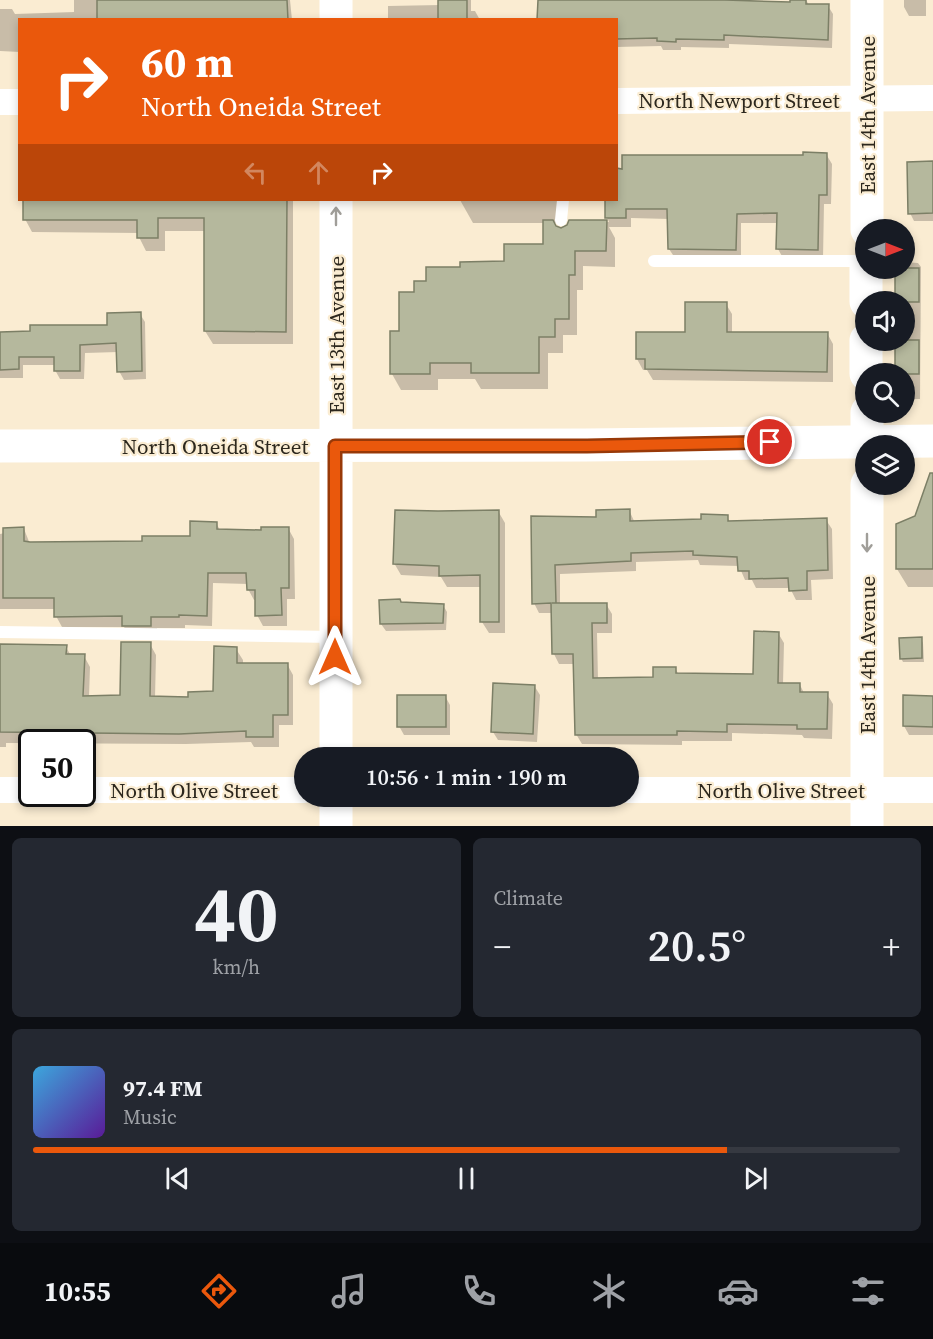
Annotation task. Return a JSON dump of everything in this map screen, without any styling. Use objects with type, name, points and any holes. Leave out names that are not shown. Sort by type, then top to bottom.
[{"type":"main road","points":[[336,0],[336,18]]},
{"type":"main road","name":"East 14th Avenue","points":[[867,0],[867,219]]},
{"type":"main road","name":"East 13th Avenue","points":[[336,201],[336,747]]},
{"type":"main road","name":"North Oneida Street","points":[[0,446],[587,446],[867,433],[933,441]]},
{"type":"main road","name":"East 14th Avenue","points":[[867,495],[867,826]]},
{"type":"main road","points":[[336,807],[336,826]]},
{"type":"street","name":"North Newport Street","points":[[618,101],[933,99]]},
{"type":"street","points":[[0,102],[18,102]]},
{"type":"street","points":[[0,790],[18,790]]},
{"type":"street","name":"North Olive Street","points":[[96,790],[294,790]]},
{"type":"street","name":"North Olive Street","points":[[639,790],[933,790]]},
{"type":"lane","points":[[561,220],[563,201]]},
{"type":"lane","points":[[654,261],[855,261]]},
{"type":"lane","points":[[0,632],[335,637]]},
{"type":"building","points":[[97,0],[287,0],[288,18],[97,18]]},
{"type":"building","points":[[438,0],[467,0],[467,18],[438,18]]},
{"type":"building","points":[[538,0],[790,2],[790,0],[806,0],[806,4],[829,4],[828,40],[724,35],[724,40],[676,39],[676,42],[657,41],[657,38],[618,39],[618,18],[537,18]]},
{"type":"building","points":[[803,152],[827,153],[827,195],[819,195],[818,250],[776,249],[777,213],[737,214],[736,250],[668,249],[667,209],[626,209],[626,218],[605,218],[605,201],[618,201],[618,168],[622,169],[622,155],[803,155]]},
{"type":"building","points":[[933,161],[933,213],[908,214],[907,162]]},
{"type":"building","points":[[23,201],[287,201],[286,332],[204,331],[204,218],[158,218],[158,238],[137,238],[137,220],[23,220]]},
{"type":"building","points":[[543,220],[553,220],[556,226],[561,228],[567,225],[569,220],[607,220],[606,251],[575,251],[575,275],[569,275],[569,319],[555,319],[555,337],[539,337],[539,373],[471,373],[471,363],[430,363],[430,374],[390,374],[390,331],[399,331],[399,292],[414,292],[414,281],[426,281],[426,267],[460,267],[460,262],[504,261],[504,244],[543,244]]},
{"type":"building","points":[[915,268],[919,268],[919,302],[915,302],[915,291],[895,291],[895,279],[915,279]]},
{"type":"building","points":[[685,302],[727,302],[727,332],[828,332],[827,372],[645,369],[645,359],[636,359],[636,332],[685,332]]},
{"type":"building","points":[[141,312],[142,371],[117,372],[116,343],[80,345],[80,371],[54,371],[54,357],[19,357],[19,369],[0,370],[0,332],[30,331],[30,325],[107,325],[107,313]]},
{"type":"building","points":[[915,340],[919,340],[919,374],[915,374],[915,363],[895,363],[895,351],[915,351]]},
{"type":"building","points":[[930,473],[933,473],[933,569],[896,569],[896,524],[915,516]]},
{"type":"building","points":[[630,509],[630,521],[701,519],[701,514],[728,515],[728,521],[827,518],[828,570],[807,571],[807,590],[789,591],[788,578],[749,579],[749,571],[738,571],[737,557],[693,555],[693,551],[631,553],[631,561],[555,565],[556,603],[607,603],[607,623],[592,623],[593,678],[653,677],[653,667],[676,667],[676,673],[753,674],[754,631],[779,632],[778,683],[800,683],[800,692],[828,692],[827,729],[797,729],[797,725],[727,724],[727,732],[677,731],[677,735],[575,735],[573,654],[552,654],[551,603],[532,604],[531,516],[596,517],[596,510]]},
{"type":"building","points":[[395,510],[499,510],[499,622],[480,622],[480,575],[439,576],[439,566],[393,564]]},
{"type":"building","points":[[190,521],[217,522],[217,529],[261,530],[261,527],[289,527],[289,588],[281,588],[282,615],[255,616],[255,590],[247,590],[246,573],[208,573],[207,616],[151,617],[151,626],[122,626],[122,616],[54,617],[54,598],[3,598],[3,528],[24,527],[24,541],[30,542],[142,541],[142,536],[190,536]]},
{"type":"building","points":[[400,599],[401,602],[444,604],[443,623],[380,624],[379,600]]},
{"type":"building","points":[[922,637],[922,658],[900,659],[899,638]]},
{"type":"building","points":[[121,642],[151,642],[150,696],[188,697],[188,692],[213,691],[214,646],[237,647],[237,663],[288,663],[288,715],[273,715],[273,737],[246,737],[246,731],[179,734],[96,733],[96,729],[18,729],[18,732],[0,732],[0,644],[67,645],[66,654],[85,654],[83,696],[120,695]]},
{"type":"building","points":[[493,683],[535,685],[533,734],[491,732]]},
{"type":"building","points":[[397,695],[446,695],[446,727],[397,727]]},
{"type":"building","points":[[903,695],[933,696],[933,727],[903,726]]},
{"type":"route","points":[[335,657],[335,446],[587,446],[770,442]]}]
